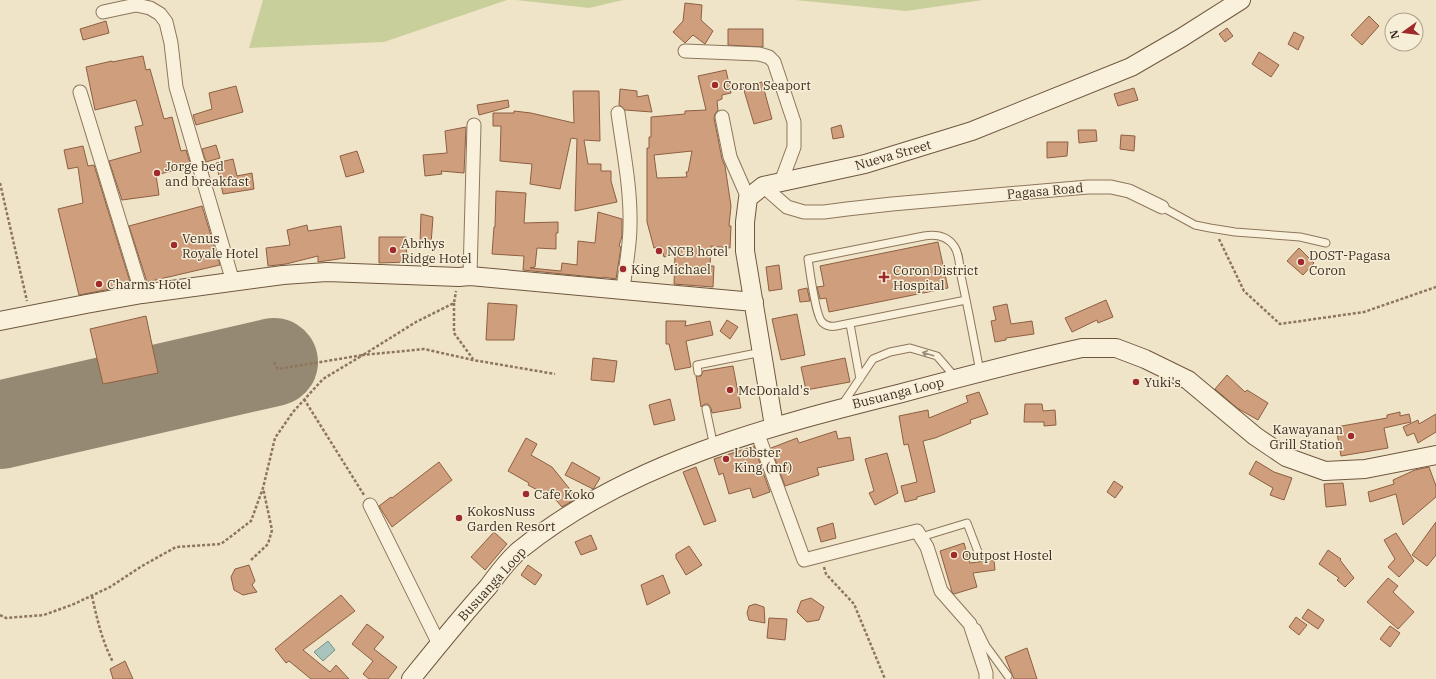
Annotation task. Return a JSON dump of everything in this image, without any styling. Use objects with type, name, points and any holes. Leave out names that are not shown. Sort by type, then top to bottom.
[{"type":"main road","name":"Nueva Street","points":[[748,198],[763,186],[865,164],[972,131],[1131,67],[1181,38],[1241,0]]},
{"type":"main road","points":[[748,198],[745,222],[745,251],[762,352],[765,429]]},
{"type":"main road","points":[[0,321],[142,294],[284,275],[327,272],[464,277],[754,302]]},
{"type":"main road","name":"Busuanga Loop","points":[[411,679],[519,551],[543,532],[578,509],[612,490],[670,464],[765,429],[840,407],[1082,348],[1116,348],[1145,359],[1188,380],[1255,436],[1286,457],[1325,471],[1364,469],[1436,455]]},
{"type":"street","points":[[103,12],[136,5],[150,8],[160,14],[166,22],[171,43],[176,87],[233,282]]},
{"type":"street","points":[[685,51],[759,54],[769,57],[774,62],[794,122],[794,147],[781,182]]},
{"type":"street","points":[[80,92],[142,294]]},
{"type":"street","points":[[618,113],[630,207],[630,228],[623,290]]},
{"type":"street","points":[[722,117],[730,157],[748,198]]},
{"type":"street","points":[[464,277],[474,125]]},
{"type":"street","name":"Pagasa Road","points":[[763,186],[787,207],[804,212],[824,212],[847,208],[1088,187],[1111,187],[1129,191],[1162,207]]},
{"type":"street","points":[[765,429],[804,560],[917,531],[927,547],[941,590],[970,624],[986,673],[986,679]]},
{"type":"street","points":[[370,505],[439,644]]},
{"type":"lane","name":"Pagasa Road","points":[[1162,207],[1195,225],[1235,232],[1300,237],[1326,243]]},
{"type":"lane","points":[[966,300],[831,327],[819,318],[808,259],[924,236],[938,235],[950,241],[958,253],[980,372]]},
{"type":"lane","points":[[850,324],[860,379]]},
{"type":"lane","points":[[840,407],[873,359],[890,352],[910,348],[937,356],[956,379]]},
{"type":"lane","points":[[698,372],[697,365],[762,352]]},
{"type":"lane","points":[[706,409],[714,447]]},
{"type":"lane","points":[[921,537],[967,523],[980,557]]},
{"type":"lane","points":[[970,624],[977,628],[986,646],[1008,676]]},
{"type":"path","points":[[0,183],[30,315]]},
{"type":"path","points":[[1214,229],[1244,291],[1280,324],[1364,312],[1436,287]]},
{"type":"path","points":[[464,277],[454,303],[454,333],[473,360]]},
{"type":"path","points":[[0,615],[6,618],[44,615],[74,604],[110,587],[142,566],[176,547],[221,544],[251,521],[263,488],[275,438],[293,412],[323,379],[416,322],[454,303]]},
{"type":"path","points":[[274,362],[278,369],[364,355],[424,349],[473,360],[555,374]]},
{"type":"path","points":[[304,399],[370,505]]},
{"type":"path","points":[[251,560],[268,544],[272,530],[263,488]]},
{"type":"path","points":[[821,556],[826,574],[854,604],[886,679]]},
{"type":"path","points":[[92,596],[99,626],[113,662]]},
{"type":"green space","points":[[263,0],[507,0],[384,42],[249,48]]},
{"type":"green space","points":[[516,0],[623,0],[589,8]]},
{"type":"green space","points":[[795,0],[983,0],[906,11]]},
{"type":"water","points":[[328,641],[335,650],[323,661],[314,652]]},
{"type":"building","points":[[685,3],[702,5],[701,20],[713,31],[705,44],[693,35],[685,43],[673,32],[683,21]]},
{"type":"building","points":[[1369,16],[1379,26],[1362,45],[1351,35]]},
{"type":"building","points":[[106,21],[109,33],[83,40],[80,29]]},
{"type":"building","points":[[1227,28],[1233,36],[1225,42],[1219,34]]},
{"type":"building","points":[[728,29],[763,29],[763,47],[728,45]]},
{"type":"building","points":[[1294,32],[1304,37],[1298,50],[1288,44]]},
{"type":"building","points":[[1259,52],[1279,65],[1271,77],[1252,64]]},
{"type":"building","points":[[143,56],[146,70],[150,69],[164,119],[172,117],[181,151],[186,150],[191,166],[156,175],[159,195],[122,200],[109,161],[141,152],[135,127],[143,125],[136,100],[95,110],[86,67]]},
{"type":"building","points":[[726,70],[731,93],[722,95],[722,99],[717,101],[718,110],[714,118],[722,159],[725,166],[731,206],[729,226],[731,226],[730,248],[711,246],[710,266],[714,266],[713,287],[674,284],[675,254],[664,257],[661,246],[654,248],[647,222],[647,148],[649,148],[649,137],[651,137],[651,117],[685,114],[685,111],[706,110],[698,76]],"holes":[[[692,151],[688,172],[686,172],[687,177],[657,178],[654,155]]]},
{"type":"building","points":[[762,82],[772,119],[754,124],[743,87]]},
{"type":"building","points":[[236,86],[243,112],[196,125],[193,115],[212,109],[209,93]]},
{"type":"building","points":[[1134,88],[1138,100],[1118,106],[1114,94]]},
{"type":"building","points":[[620,89],[637,91],[637,97],[648,95],[652,112],[625,110],[619,105]]},
{"type":"building","points":[[573,91],[599,91],[600,141],[584,140],[588,164],[601,164],[601,171],[611,171],[611,181],[617,202],[575,211],[577,139],[571,138],[560,189],[530,184],[532,164],[500,161],[501,126],[493,126],[493,113],[514,113],[514,111],[531,113],[574,123]]},
{"type":"building","points":[[508,100],[509,107],[479,115],[477,105]]},
{"type":"building","points":[[841,125],[844,137],[833,139],[831,128]]},
{"type":"building","points":[[466,127],[464,173],[441,171],[442,174],[425,176],[423,155],[447,153],[445,131]]},
{"type":"building","points":[[1078,130],[1096,130],[1097,141],[1079,143]]},
{"type":"building","points":[[1121,135],[1135,136],[1134,151],[1120,149]]},
{"type":"building","points":[[1047,142],[1068,142],[1067,156],[1047,158]]},
{"type":"building","points":[[216,145],[220,158],[206,162],[202,149]]},
{"type":"building","points":[[83,146],[88,166],[94,165],[131,285],[79,295],[58,209],[83,203],[78,167],[68,169],[64,150]]},
{"type":"building","points":[[357,151],[364,172],[346,177],[340,156]]},
{"type":"building","points":[[233,159],[237,176],[252,173],[254,189],[223,194],[216,163]]},
{"type":"building","points":[[496,191],[526,193],[524,223],[558,222],[556,249],[537,248],[535,267],[530,268],[561,271],[562,263],[577,265],[578,241],[595,243],[598,212],[622,219],[622,236],[619,246],[621,247],[616,279],[523,270],[524,256],[492,254],[495,227]]},
{"type":"building","name":"Venus Royale Hotel","points":[[202,206],[220,265],[147,282],[129,226]]},
{"type":"building","points":[[421,214],[433,217],[431,244],[420,244]]},
{"type":"building","points":[[307,225],[308,231],[341,226],[345,258],[318,262],[318,256],[286,264],[268,266],[266,248],[290,245],[287,230]]},
{"type":"building","name":"Abrhys Ridge Hotel","points":[[379,237],[406,237],[407,262],[379,263]]},
{"type":"building","name":"Coron District Hospital","points":[[938,242],[948,288],[829,312],[826,298],[820,299],[817,287],[824,286],[820,266]]},
{"type":"building","name":"DOST-Pagasa Coron","points":[[1299,248],[1314,263],[1303,275],[1287,261]]},
{"type":"building","points":[[779,265],[782,289],[769,291],[766,267]]},
{"type":"building","points":[[807,288],[810,301],[800,302],[798,290]]},
{"type":"building","points":[[1106,300],[1113,317],[1098,323],[1097,320],[1072,332],[1065,318]]},
{"type":"building","points":[[488,303],[517,305],[514,340],[486,340]]},
{"type":"building","points":[[1007,304],[1011,324],[1032,321],[1034,334],[1006,338],[1006,340],[995,342],[991,321],[996,320],[993,307]]},
{"type":"building","points":[[797,314],[805,355],[781,360],[772,319]]},
{"type":"building","points":[[146,316],[158,373],[103,384],[90,329]]},
{"type":"building","points":[[727,320],[738,327],[730,339],[720,331]]},
{"type":"building","points":[[666,321],[686,321],[685,326],[710,321],[713,335],[686,341],[691,367],[675,370],[669,344],[666,344]]},
{"type":"building","points":[[593,358],[617,361],[614,382],[591,380]]},
{"type":"building","points":[[845,358],[850,382],[806,390],[801,367]]},
{"type":"building","points":[[733,366],[741,408],[712,413],[708,404],[701,407],[696,376],[701,376],[703,371]]},
{"type":"building","points":[[1227,375],[1245,392],[1247,390],[1268,403],[1258,420],[1237,408],[1215,389]]},
{"type":"building","points":[[979,392],[988,414],[970,420],[971,423],[935,438],[923,441],[935,492],[905,502],[901,486],[917,482],[908,444],[904,445],[899,416],[928,410],[929,418],[968,402],[966,396]]},
{"type":"building","points":[[670,399],[675,420],[654,425],[649,405]]},
{"type":"building","points":[[1025,404],[1042,404],[1043,411],[1055,410],[1056,425],[1044,426],[1044,422],[1024,422]]},
{"type":"building","points":[[1400,412],[1400,416],[1409,414],[1411,422],[1384,428],[1388,448],[1341,456],[1336,427],[1387,418],[1387,415]]},
{"type":"building","points":[[1436,414],[1436,432],[1418,443],[1414,433],[1407,436],[1403,427],[1418,420],[1419,424]]},
{"type":"building","points":[[836,431],[838,439],[850,437],[854,460],[817,468],[819,475],[785,486],[771,448],[797,438],[799,443]]},
{"type":"building","points":[[526,438],[537,444],[531,455],[552,467],[577,498],[562,507],[556,500],[528,485],[529,483],[508,471]]},
{"type":"building","points":[[754,446],[770,492],[753,498],[750,488],[729,494],[723,473],[719,475],[714,459]]},
{"type":"building","points":[[887,453],[898,493],[875,505],[869,493],[874,491],[865,459]]},
{"type":"building","points":[[1256,461],[1274,472],[1292,478],[1284,500],[1270,495],[1273,488],[1249,474]]},
{"type":"building","points":[[439,462],[452,480],[392,527],[379,506],[391,497],[392,498]]},
{"type":"building","points":[[572,462],[600,478],[593,489],[565,475]]},
{"type":"building","points":[[696,467],[716,521],[704,525],[683,472]]},
{"type":"building","points":[[1429,467],[1436,486],[1436,497],[1403,525],[1396,494],[1370,502],[1368,492],[1394,484],[1393,480],[1415,470]]},
{"type":"building","points":[[1114,481],[1123,487],[1115,498],[1107,492]]},
{"type":"building","points":[[1343,483],[1346,505],[1326,507],[1324,484]]},
{"type":"building","points":[[1436,522],[1436,555],[1427,566],[1412,555]]},
{"type":"building","points":[[833,523],[836,538],[821,542],[817,528]]},
{"type":"building","points":[[494,532],[507,544],[485,570],[471,557]]},
{"type":"building","points":[[1396,533],[1414,561],[1399,577],[1388,567],[1395,559],[1384,540]]},
{"type":"building","points":[[591,535],[597,549],[581,555],[575,542]]},
{"type":"building","points":[[964,543],[970,563],[994,560],[995,570],[973,573],[977,587],[954,594],[952,592],[940,551]]},
{"type":"building","points":[[689,546],[702,565],[686,575],[676,558],[676,554]]},
{"type":"building","points":[[1328,550],[1341,559],[1340,560],[1354,578],[1345,587],[1337,580],[1339,578],[1319,564]]},
{"type":"building","points":[[249,565],[255,581],[252,585],[257,592],[243,595],[234,590],[231,577],[235,569]]},
{"type":"building","points":[[528,565],[542,575],[535,585],[521,575]]},
{"type":"building","points":[[663,575],[670,593],[647,605],[641,585]]},
{"type":"building","points":[[1388,578],[1398,586],[1393,592],[1414,612],[1398,629],[1367,602]]},
{"type":"building","points":[[341,595],[355,611],[303,650],[330,672],[336,665],[349,679],[311,679],[289,661],[286,663],[275,649]]},
{"type":"building","points":[[811,598],[824,607],[819,620],[807,622],[797,612],[801,601]]},
{"type":"building","points":[[755,604],[764,607],[765,623],[749,620],[747,613],[749,606]]},
{"type":"building","points":[[1308,609],[1324,620],[1318,629],[1302,618]]},
{"type":"building","points":[[1296,617],[1307,625],[1299,635],[1289,627]]},
{"type":"building","points":[[769,618],[787,619],[785,640],[767,638]]},
{"type":"building","points":[[367,624],[384,637],[374,649],[397,667],[388,679],[369,679],[363,674],[373,661],[352,644]]},
{"type":"building","points":[[1390,626],[1400,633],[1390,647],[1380,639]]},
{"type":"building","points":[[1027,648],[1037,679],[1014,679],[1005,657]]},
{"type":"building","points":[[125,661],[133,679],[113,679],[110,669]]},
{"type":"runway","points":[[0,425],[274,362]]},
{"type":"place","name":"Coron Seaport","points":[[715,85]]},
{"type":"place","name":"Jorge bed and breakfast","points":[[157,173]]},
{"type":"place","name":"Venus Royale Hotel","points":[[174,245]]},
{"type":"place","name":"Abrhys Ridge Hotel","points":[[393,250]]},
{"type":"place","name":"NCB hotel","points":[[659,251]]},
{"type":"place","name":"DOST-Pagasa Coron","points":[[1301,262]]},
{"type":"place","name":"King Michael","points":[[623,269]]},
{"type":"place","name":"Coron District Hospital","points":[[884,277]]},
{"type":"place","name":"Charms Hotel","points":[[99,284]]},
{"type":"place","name":"Yuki's","points":[[1136,382]]},
{"type":"place","name":"McDonald's","points":[[730,390]]},
{"type":"place","name":"Kawayanan Grill Station","points":[[1351,436]]},
{"type":"place","name":"Lobster King (mf)","points":[[726,459]]},
{"type":"place","name":"Cafe Koko","points":[[526,494]]},
{"type":"place","name":"KokosNuss Garden Resort","points":[[459,518]]},
{"type":"place","name":"Outpost Hostel","points":[[954,555]]}]
